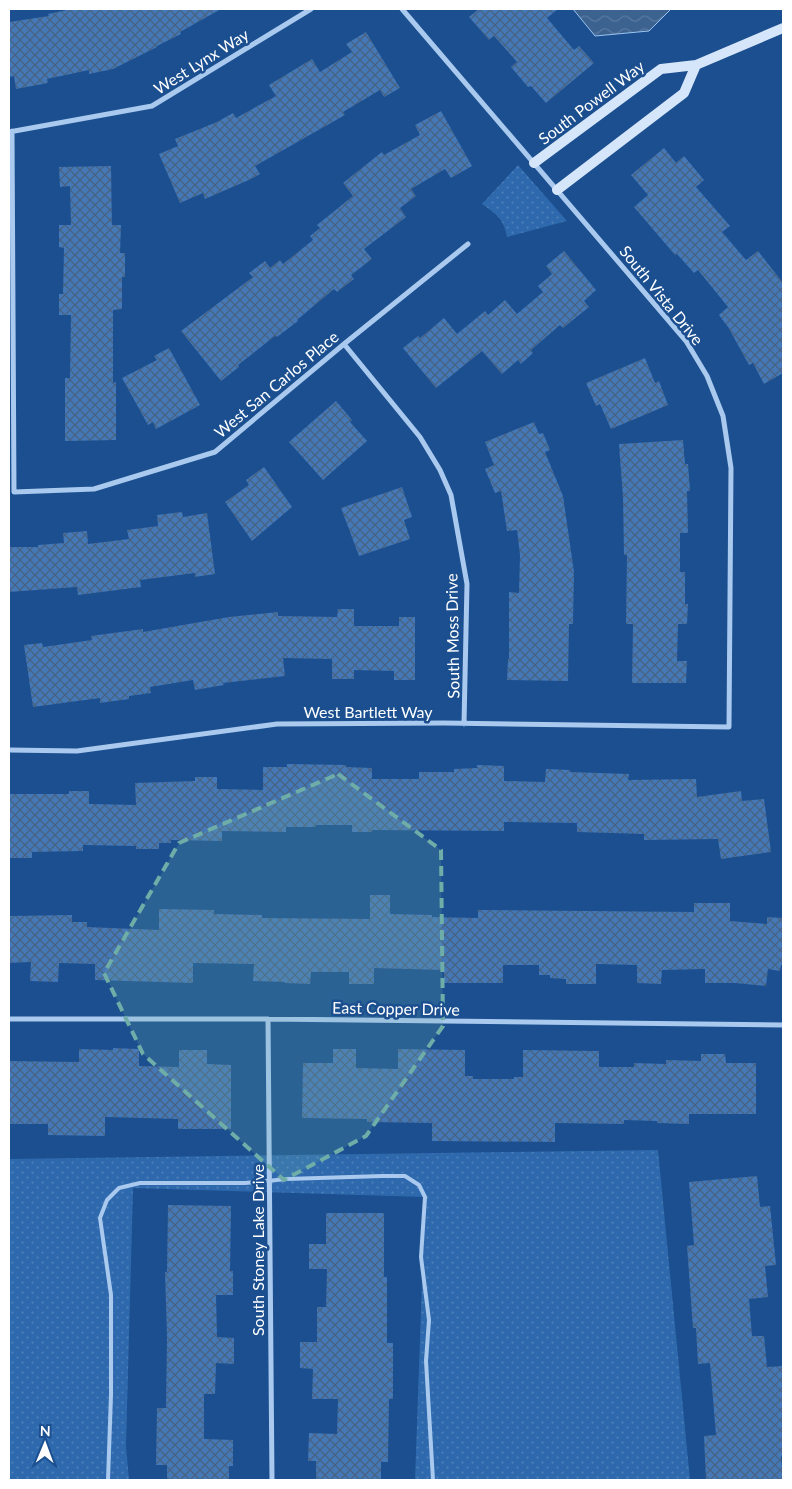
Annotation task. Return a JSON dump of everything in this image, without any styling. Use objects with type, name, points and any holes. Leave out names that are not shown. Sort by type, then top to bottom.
[{"type":"street","name":"West Lynx Way","points":[[10,132],[152,106],[311,9]]},
{"type":"street","name":"South Vista Drive","points":[[402,9],[686,341],[707,376],[723,416],[732,468],[729,727]]},
{"type":"street","name":"South Powell Way","points":[[534,163],[661,69],[696,65],[783,28]]},
{"type":"street","points":[[557,190],[684,93],[696,65]]},
{"type":"street","name":"West San Carlos Place","points":[[10,132],[14,492],[94,489],[215,452],[344,344],[468,244]]},
{"type":"street","name":"South Moss Drive","points":[[344,344],[420,437],[440,470],[451,495],[467,584],[464,724]]},
{"type":"street","name":"West Bartlett Way","points":[[9,750],[77,751],[277,724],[729,727]]},
{"type":"street","name":"East Copper Drive","points":[[9,1019],[268,1019],[783,1025]]},
{"type":"street","name":"South Stoney Lake Drive","points":[[268,1019],[272,1480]]},
{"type":"lane","points":[[108,1480],[111,1395],[111,1295],[100,1218],[106,1200],[119,1188],[140,1183],[245,1183],[405,1176],[419,1185],[425,1197],[421,1257],[429,1320],[426,1361],[433,1480]]},
{"type":"highlighted area","points":[[338,774],[441,850],[443,1026],[366,1136],[284,1180],[143,1054],[104,973],[179,843]]},
{"type":"shaded area","points":[[518,165],[567,221],[507,237],[499,217],[482,204]]},
{"type":"shaded area","points":[[658,1150],[690,1480],[415,1480],[425,1197],[133,1188],[126,1446],[129,1480],[9,1480],[9,1159]]},
{"type":"water","points":[[573,9],[671,9],[649,31],[595,36]]},
{"type":"building","points":[[72,9],[221,9],[180,32],[181,34],[113,69],[89,74],[89,70],[47,79],[48,83],[16,89],[14,76],[9,77],[9,22],[49,16],[48,14]]},
{"type":"building","points":[[479,9],[558,9],[547,18],[574,50],[579,46],[594,63],[546,103],[531,86],[528,87],[511,67],[517,62],[494,36],[489,40],[469,17]]},
{"type":"building","points":[[366,32],[400,88],[384,97],[380,90],[343,112],[345,115],[255,166],[260,174],[251,179],[205,199],[203,193],[180,203],[159,154],[178,146],[175,139],[217,122],[233,113],[236,118],[276,96],[269,85],[312,59],[320,72],[352,52],[346,44]]},
{"type":"building","points":[[441,111],[472,166],[451,178],[445,169],[411,189],[416,196],[400,208],[406,217],[364,249],[372,259],[351,275],[354,279],[337,292],[334,289],[298,321],[277,337],[275,336],[221,381],[181,331],[253,277],[249,273],[265,261],[270,268],[280,260],[283,264],[313,240],[310,236],[320,228],[317,225],[353,196],[343,183],[382,152],[384,155],[420,135],[415,125]]},
{"type":"building","points":[[664,148],[676,163],[684,156],[704,180],[696,187],[730,226],[722,232],[746,260],[758,251],[783,283],[783,373],[764,384],[753,363],[749,365],[728,327],[719,315],[728,307],[698,270],[694,273],[677,254],[675,255],[634,207],[648,195],[631,175]]},
{"type":"building","points":[[111,166],[112,225],[121,225],[120,253],[125,253],[125,277],[122,277],[122,309],[113,310],[113,383],[116,382],[116,440],[65,441],[65,378],[70,378],[71,315],[59,315],[59,294],[63,294],[64,248],[59,247],[59,225],[71,225],[70,186],[60,187],[59,167]]},
{"type":"building","points":[[564,251],[596,290],[584,301],[589,307],[563,328],[560,325],[531,350],[533,353],[521,364],[518,360],[502,374],[482,351],[436,388],[403,348],[418,336],[420,338],[444,318],[457,334],[485,311],[488,315],[505,300],[517,314],[543,292],[538,286],[552,274],[546,266]]},
{"type":"building","points":[[169,348],[200,405],[156,429],[153,422],[148,425],[122,378],[157,360],[154,356]]},
{"type":"building","points":[[645,358],[655,383],[659,381],[668,405],[611,429],[600,404],[596,406],[586,383]]},
{"type":"building","points":[[336,401],[352,420],[350,422],[367,441],[323,480],[289,442]]},
{"type":"building","points":[[534,422],[539,434],[543,433],[550,450],[545,452],[563,496],[574,572],[573,624],[569,624],[568,681],[507,680],[509,659],[509,592],[519,593],[520,555],[517,530],[507,531],[501,491],[495,493],[485,469],[494,465],[485,442]]},
{"type":"building","points":[[683,440],[685,464],[688,464],[690,491],[687,491],[688,533],[680,533],[680,572],[685,572],[685,604],[688,604],[687,624],[678,624],[677,661],[687,661],[686,683],[632,683],[633,624],[626,624],[627,555],[624,555],[623,498],[619,444]]},
{"type":"building","points":[[264,467],[292,507],[252,541],[225,502],[249,485],[246,480]]},
{"type":"building","points":[[402,487],[412,517],[404,520],[410,539],[359,556],[341,508]]},
{"type":"building","points":[[182,512],[183,517],[207,513],[215,574],[195,577],[195,573],[140,580],[141,587],[78,595],[77,587],[9,592],[9,547],[38,547],[38,545],[64,543],[63,533],[87,531],[88,544],[129,539],[127,530],[158,526],[157,515]]},
{"type":"building","points":[[338,609],[354,609],[354,626],[399,626],[399,617],[415,617],[415,680],[394,680],[394,671],[354,670],[354,679],[332,679],[332,659],[283,658],[285,676],[223,683],[224,685],[195,690],[193,680],[150,687],[151,693],[129,696],[129,699],[100,703],[100,698],[33,707],[24,645],[42,643],[43,647],[92,640],[91,636],[143,629],[143,632],[229,617],[278,612],[278,616],[337,617]]},
{"type":"building","points":[[287,764],[346,765],[346,767],[372,768],[372,779],[419,779],[419,772],[454,772],[454,769],[477,768],[477,765],[504,766],[504,781],[545,782],[546,769],[570,770],[570,772],[629,774],[628,780],[696,779],[697,797],[741,791],[742,801],[764,799],[771,852],[721,859],[718,839],[644,840],[644,834],[577,832],[577,823],[504,822],[504,831],[372,830],[372,832],[352,832],[352,825],[316,825],[315,827],[286,827],[286,832],[222,831],[222,841],[171,840],[171,843],[159,843],[159,849],[136,849],[136,846],[83,845],[83,851],[32,852],[32,858],[9,858],[9,794],[69,794],[69,791],[89,791],[89,804],[136,805],[135,783],[195,781],[195,777],[217,777],[217,789],[263,790],[263,767],[287,767]]},
{"type":"building","points":[[370,895],[390,895],[390,914],[432,915],[432,917],[478,918],[478,910],[694,912],[694,903],[730,903],[730,921],[767,924],[767,917],[783,918],[783,965],[781,965],[780,971],[768,969],[766,986],[705,983],[705,969],[662,970],[661,984],[637,983],[637,965],[596,964],[596,984],[566,984],[566,979],[550,978],[550,975],[539,975],[539,965],[503,965],[503,983],[444,983],[444,970],[374,968],[374,984],[349,984],[349,972],[311,972],[310,984],[253,981],[254,964],[193,963],[193,983],[95,980],[95,964],[59,963],[58,982],[30,981],[31,962],[9,963],[9,916],[72,915],[72,922],[87,922],[87,927],[159,930],[159,909],[214,910],[214,914],[262,915],[262,918],[370,919]]},
{"type":"building","points":[[113,1048],[139,1049],[139,1066],[179,1067],[179,1050],[207,1050],[207,1064],[231,1065],[231,1129],[178,1129],[178,1119],[105,1117],[105,1136],[48,1135],[48,1124],[9,1124],[9,1061],[79,1062],[79,1049],[113,1050]]},
{"type":"building","points":[[333,1049],[356,1049],[356,1068],[398,1069],[398,1049],[465,1050],[465,1076],[473,1076],[473,1079],[514,1079],[514,1077],[523,1077],[523,1050],[599,1051],[599,1067],[634,1067],[634,1063],[666,1064],[666,1060],[701,1061],[701,1054],[725,1054],[726,1063],[756,1063],[756,1114],[689,1114],[689,1124],[624,1120],[624,1124],[555,1123],[555,1142],[432,1141],[432,1123],[302,1118],[303,1063],[333,1063]]},
{"type":"building","points":[[757,1176],[760,1207],[770,1206],[776,1265],[765,1266],[768,1297],[749,1299],[752,1336],[764,1336],[767,1367],[783,1366],[783,1456],[781,1456],[783,1480],[706,1480],[704,1436],[716,1435],[710,1363],[698,1364],[696,1328],[693,1328],[687,1246],[694,1245],[689,1182]]},
{"type":"building","points":[[168,1205],[231,1206],[230,1271],[233,1271],[233,1295],[216,1295],[217,1337],[234,1338],[234,1364],[216,1363],[215,1394],[204,1394],[204,1439],[233,1440],[233,1466],[229,1466],[229,1480],[167,1480],[167,1465],[156,1465],[157,1408],[166,1408],[167,1337],[165,1272],[167,1272]]},
{"type":"building","points":[[326,1213],[384,1213],[384,1277],[387,1277],[387,1343],[393,1343],[393,1399],[389,1399],[388,1462],[381,1462],[381,1480],[316,1480],[316,1461],[308,1461],[309,1433],[337,1434],[338,1399],[312,1399],[313,1369],[300,1368],[300,1342],[317,1342],[317,1307],[326,1307],[327,1269],[309,1269],[309,1244],[326,1244]]}]
